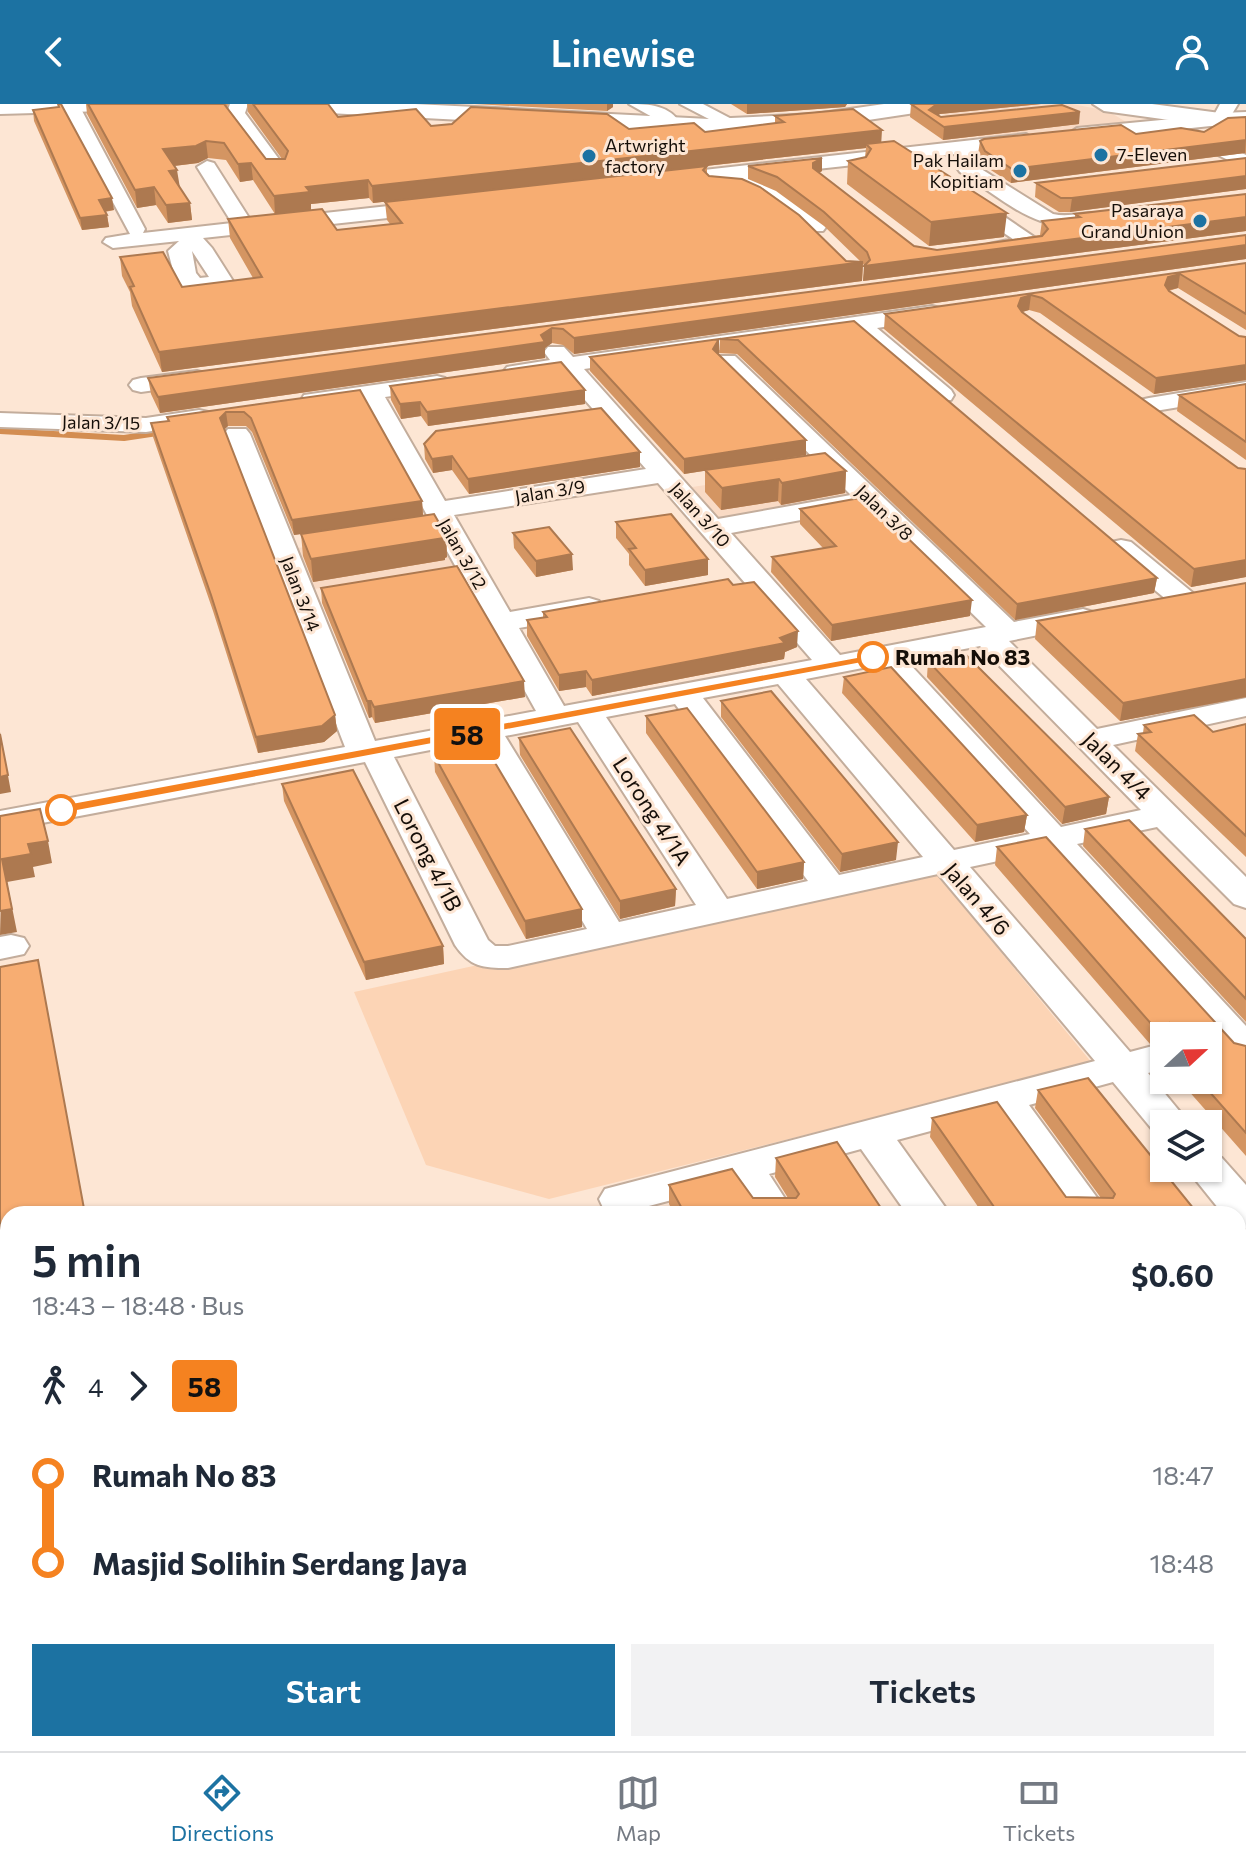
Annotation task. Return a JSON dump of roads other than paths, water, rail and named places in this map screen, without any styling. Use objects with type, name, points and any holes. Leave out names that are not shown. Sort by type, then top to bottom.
[{"type":"main road","points":[[0,107],[105,104]]},
{"type":"main road","points":[[290,104],[736,126],[934,116]]},
{"type":"main road","points":[[1118,105],[1150,115],[1161,111],[1219,111]]},
{"type":"main road","points":[[1118,105],[1219,111],[1246,116]]},
{"type":"street","points":[[239,104],[235,115],[242,120],[277,170]]},
{"type":"street","points":[[638,104],[668,118],[672,124]]},
{"type":"street","points":[[689,104],[736,126]]},
{"type":"street","points":[[71,107],[135,229]]},
{"type":"street","points":[[824,179],[920,170],[973,154],[1115,130],[1161,111]]},
{"type":"street","points":[[1078,113],[1115,130]]},
{"type":"street","points":[[934,116],[973,154],[1031,156]]},
{"type":"street","points":[[1062,153],[1246,128]]},
{"type":"street","points":[[1197,137],[1246,162]]},
{"type":"street","points":[[973,154],[967,168],[1054,221],[1114,215]]},
{"type":"street","points":[[1215,166],[1246,162]]},
{"type":"street","points":[[207,167],[245,228]]},
{"type":"street","points":[[745,172],[820,234],[745,187],[656,189],[745,172],[920,170],[1033,243],[977,251]]},
{"type":"street","points":[[1005,192],[1035,188]]},
{"type":"street","points":[[113,242],[190,238],[245,228],[458,204]]},
{"type":"street","points":[[343,238],[406,226],[409,222],[401,211]]},
{"type":"street","points":[[492,375],[950,310],[921,293]]},
{"type":"street","points":[[743,317],[763,337]]},
{"type":"street","points":[[858,323],[959,410]]},
{"type":"street","name":"Jalan 3/10","points":[[553,331],[568,365],[833,665]]},
{"type":"street","name":"Jalan 3/8","points":[[727,361],[870,500],[997,634]]},
{"type":"street","name":"Jalan 3/12","points":[[348,370],[398,441],[433,521],[470,568],[501,622],[571,714]]},
{"type":"street","points":[[141,385],[219,375]]},
{"type":"street","points":[[283,405],[461,379]]},
{"type":"street","points":[[1126,388],[1173,422]]},
{"type":"street","points":[[1149,405],[1246,389]]},
{"type":"street","points":[[579,415],[609,411]]},
{"type":"street","name":"Jalan 3/15","points":[[3,416],[146,425],[237,423]]},
{"type":"street","name":"Jalan 3/14","points":[[237,423],[300,595],[370,752]]},
{"type":"street","points":[[398,441],[428,437]]},
{"type":"street","points":[[800,467],[831,462]]},
{"type":"street","name":"Jalan 3/9","points":[[433,521],[669,480],[706,481]]},
{"type":"street","points":[[712,528],[870,500]]},
{"type":"street","points":[[0,821],[1195,597],[1096,527]]},
{"type":"street","points":[[282,548],[312,544]]},
{"type":"street","points":[[439,573],[470,568]]},
{"type":"street","points":[[726,583],[756,578]]},
{"type":"street","points":[[300,595],[331,590]]},
{"type":"street","points":[[501,622],[621,601]]},
{"type":"street","name":"Jalan 4/4","points":[[997,634],[1090,740],[1246,897]]},
{"type":"street","points":[[885,655],[1234,1042]]},
{"type":"street","name":"Jalan 4/6","points":[[785,674],[1158,1110]]},
{"type":"street","points":[[683,693],[830,886]]},
{"type":"street","points":[[1090,740],[1246,707]]},
{"type":"street","name":"Lorong 4/1A","points":[[571,714],[717,911]]},
{"type":"street","points":[[486,730],[609,935],[1164,815]]},
{"type":"street","name":"Lorong 4/1B","points":[[370,752],[473,945],[485,957],[508,957],[609,935]]},
{"type":"street","points":[[626,1206],[743,1167],[1150,1060]]},
{"type":"street","points":[[1003,1098],[1082,1206]]},
{"type":"street","points":[[871,1133],[923,1206]]},
{"type":"street","points":[[743,1167],[769,1206]]},
{"type":"street","points":[[1219,1182],[1240,1206]]},
{"type":"waterway","points":[[0,431],[124,438],[164,432]]},
{"type":"place","name":"7-Eleven","points":[[1101,155]]},
{"type":"place","name":"Artwright factory","points":[[589,156]]},
{"type":"place","name":"Pak Hailam Kopitiam","points":[[1020,171]]},
{"type":"place","name":"Pasaraya Grand Union","points":[[1200,221]]},
{"type":"place","name":"Rumah No 83","points":[[873,657]]}]
